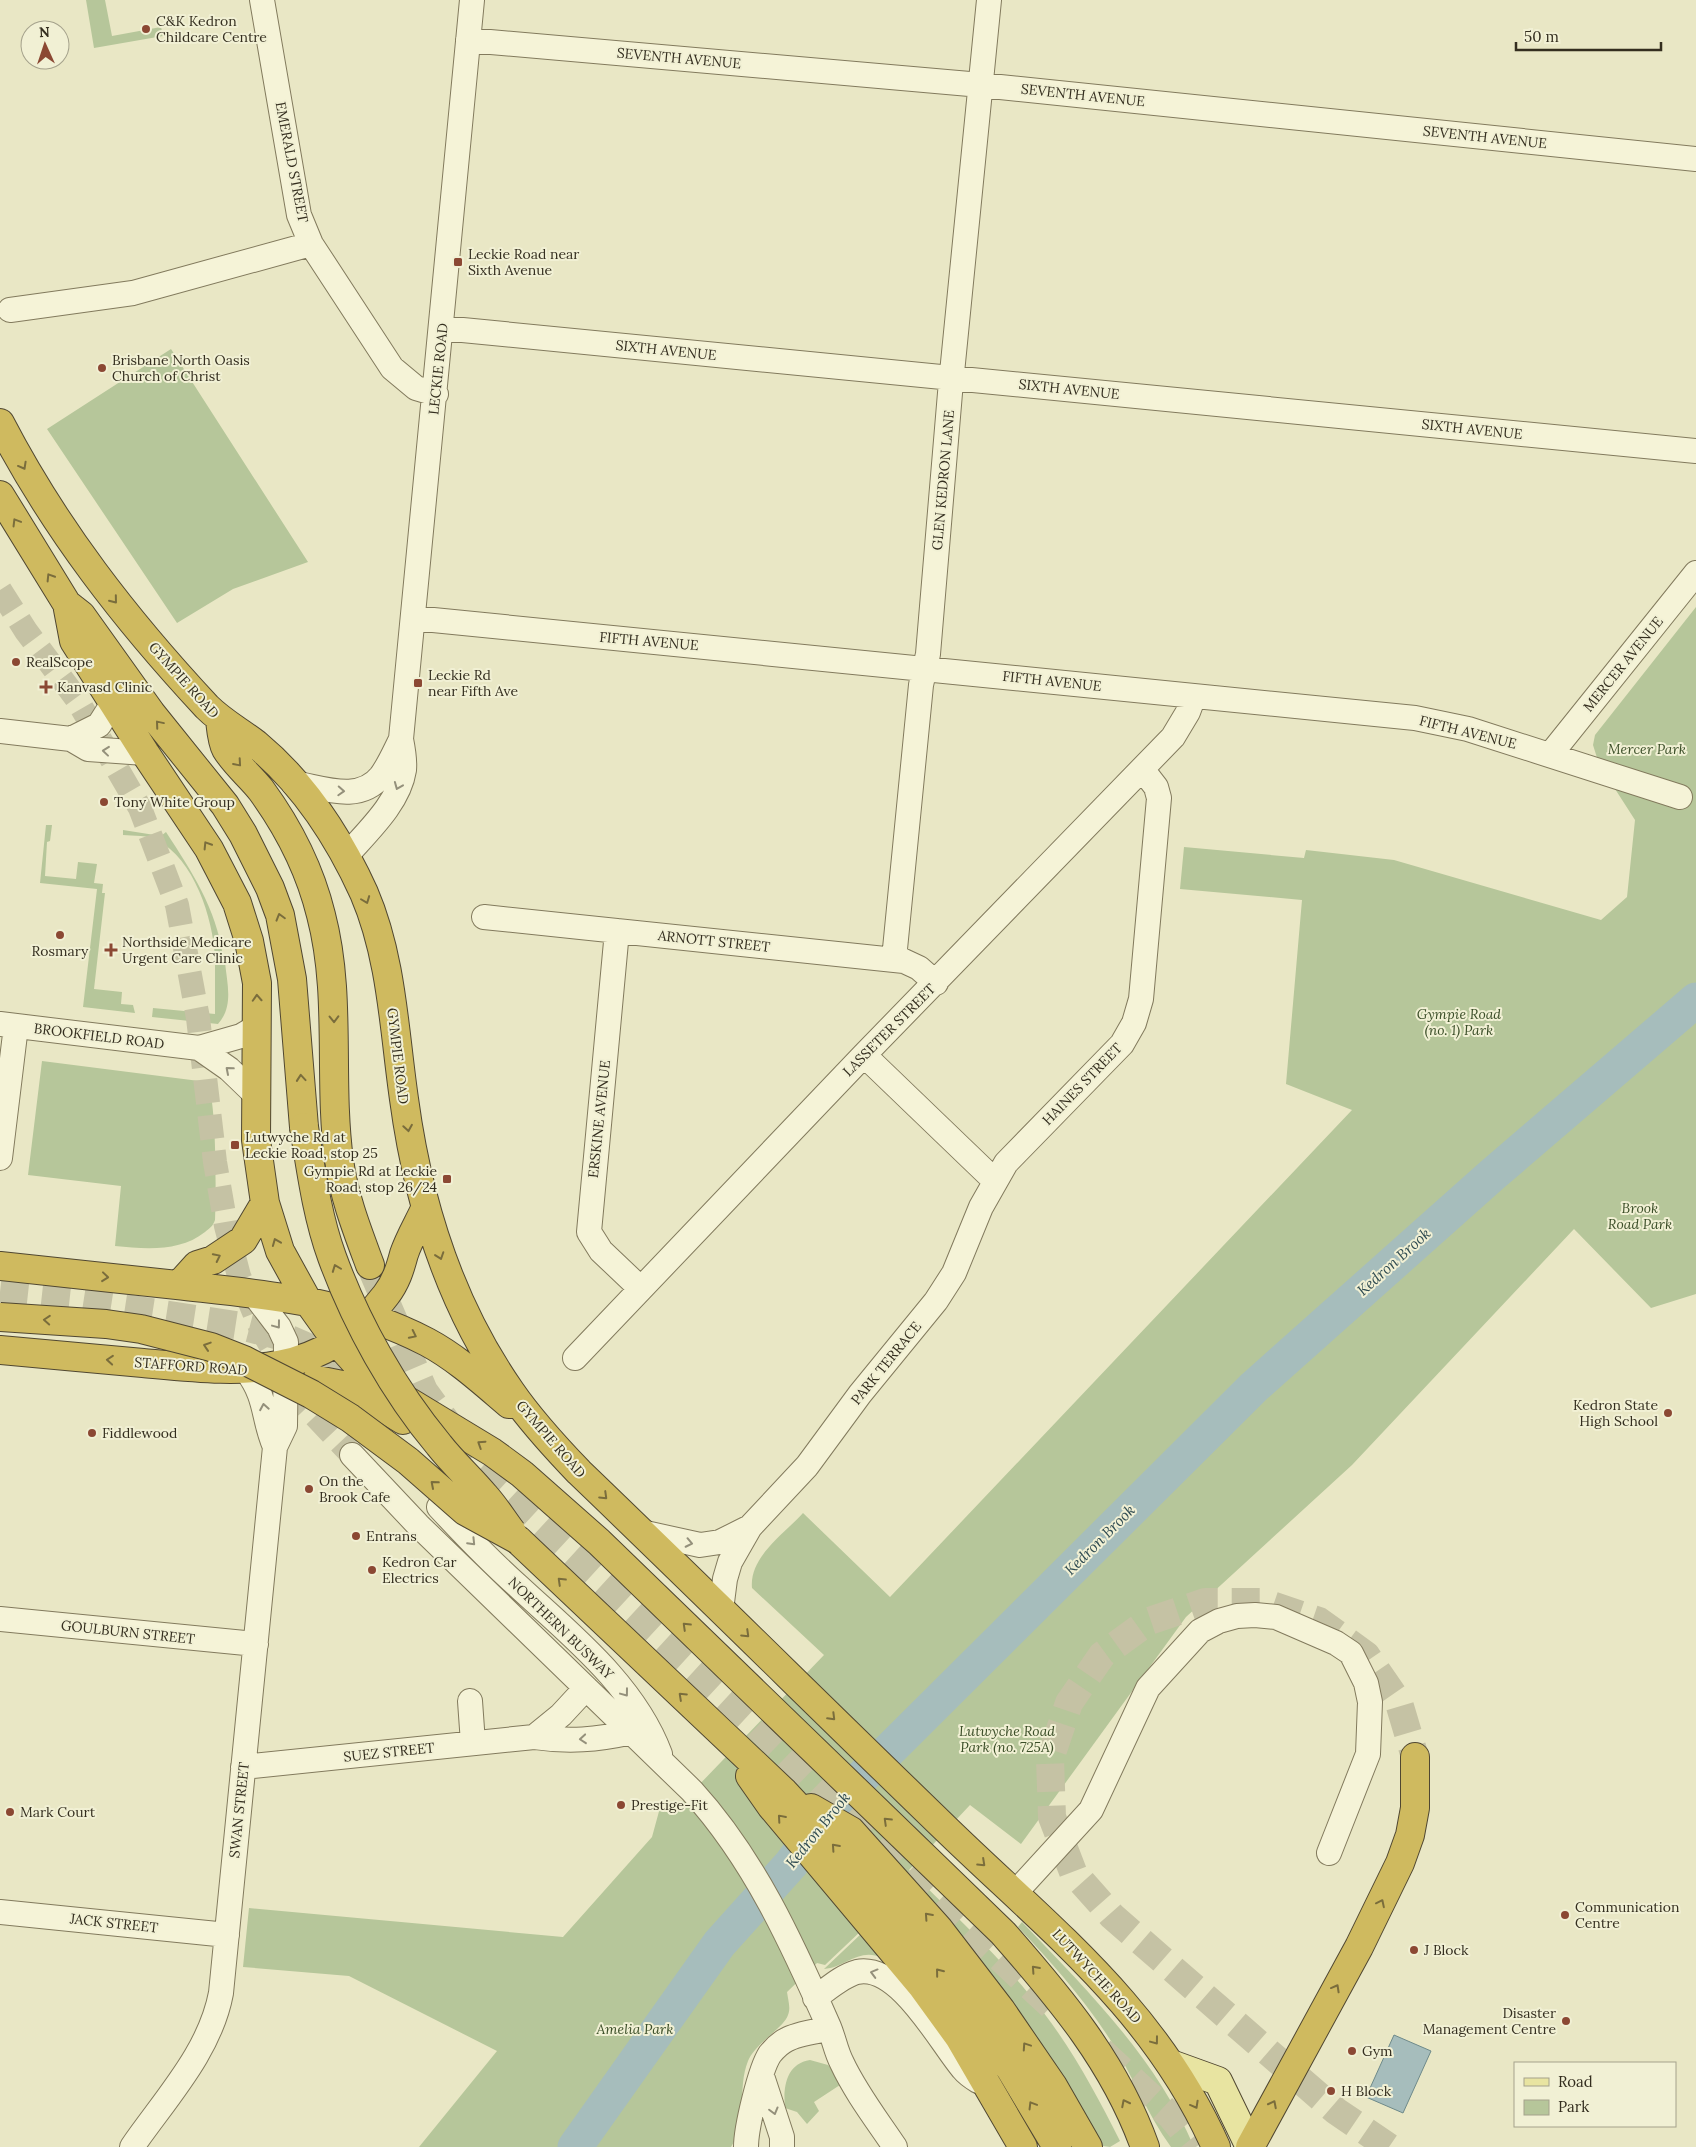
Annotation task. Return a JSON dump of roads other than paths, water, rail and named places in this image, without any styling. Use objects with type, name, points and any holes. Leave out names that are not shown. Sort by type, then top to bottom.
[{"type":"highway","name":"GYMPIE ROAD","points":[[0,423],[24,469],[86,564],[167,664],[220,720],[255,744],[293,782],[316,809],[346,856],[365,896],[381,942],[391,994],[408,1132],[425,1209],[446,1270],[467,1316],[512,1394],[546,1437],[946,1830]]},
{"type":"highway","points":[[0,495],[67,604],[81,615],[151,714],[225,805],[243,834],[270,888],[280,915],[292,979],[304,1127],[310,1165],[332,1256],[345,1291],[374,1346],[409,1403],[438,1444],[486,1496],[518,1540],[784,1792],[886,1905],[952,1987],[1011,2070],[1057,2147]]},
{"type":"highway","points":[[67,604],[74,641],[144,753],[210,848],[237,903],[254,961],[258,1026],[256,1140],[265,1204],[272,1232],[284,1259],[307,1300],[337,1342],[365,1373],[388,1389],[462,1432],[522,1474],[599,1542],[1003,1933],[1058,1994],[1105,2063],[1146,2144]]},
{"type":"highway","points":[[220,720],[226,748],[261,790],[291,836],[310,878],[321,914],[327,940],[333,997],[335,1094],[339,1158],[348,1203],[370,1265]]},
{"type":"highway","points":[[178,1286],[197,1265],[213,1260],[243,1240],[265,1204]]},
{"type":"highway","name":"STAFFORD ROAD","points":[[0,1350],[211,1370],[246,1370],[287,1363],[337,1342],[367,1317],[395,1281],[404,1254],[425,1209]]},
{"type":"highway","points":[[0,1266],[307,1300],[367,1317],[429,1343],[457,1361],[546,1437]]},
{"type":"highway","points":[[0,1317],[106,1324],[141,1329],[211,1347],[244,1360],[311,1394],[350,1418],[408,1461],[465,1511],[518,1540]]},
{"type":"highway","points":[[317,1380],[351,1394],[403,1420]]},
{"type":"highway","points":[[480,1465],[551,1516],[599,1542]]},
{"type":"highway","points":[[717,1729],[771,1806],[927,1993],[959,2037],[1023,2147]]},
{"type":"highway","points":[[1250,2147],[1359,1947],[1400,1863],[1410,1835],[1415,1808],[1415,1757]]},
{"type":"highway","points":[[784,1792],[851,1831],[938,1928],[1002,2010],[1053,2086],[1088,2147]]},
{"type":"highway","name":"LUTWYCHE ROAD","points":[[946,1830],[1015,1893],[1115,1993],[1138,2019],[1171,2064],[1203,2119],[1216,2147]]},
{"type":"main road","points":[[1171,2064],[1218,2081],[1250,2147]]},
{"type":"street","name":"EMERALD STREET","points":[[262,0],[300,215],[311,244],[392,368],[412,385],[436,394]]},
{"type":"street","name":"LECKIE ROAD","points":[[346,856],[392,799],[399,786],[404,769],[401,739],[436,394],[472,0]]},
{"type":"street","name":"GLEN KEDRON LANE","points":[[894,959],[923,668],[928,654],[952,378],[989,0]]},
{"type":"street","name":"SEVENTH AVENUE","points":[[468,40],[981,85],[1696,159]]},
{"type":"street","points":[[10,310],[133,293],[311,244]]},
{"type":"street","name":"SIXTH AVENUE","points":[[442,328],[1696,451]]},
{"type":"street","name":"MERCER AVENUE","points":[[1550,755],[1696,574]]},
{"type":"street","name":"FIFTH AVENUE","points":[[413,618],[923,668],[1442,722],[1680,797]]},
{"type":"street","name":"LASSETER STREET","points":[[574,1358],[864,1055],[1173,737],[1188,712],[1194,696]]},
{"type":"street","points":[[71,739],[99,725],[113,703]]},
{"type":"street","points":[[0,731],[71,739],[88,749],[144,753]]},
{"type":"street","name":"LECKIE ROAD","points":[[293,782],[342,792],[365,789],[382,775],[401,739]]},
{"type":"street","name":"HAINES STREET","points":[[995,1181],[1022,1144],[1122,1044],[1129,1034],[1139,1010],[1159,798],[1156,787],[1142,769]]},
{"type":"street","name":"ARNOTT STREET","points":[[484,917],[894,959],[912,964],[936,983]]},
{"type":"street","name":"ERSKINE AVENUE","points":[[617,931],[589,1232],[601,1251],[640,1288]]},
{"type":"street","points":[[0,1158],[8,1025]]},
{"type":"street","name":"BROOKFIELD ROAD","points":[[8,1025],[199,1048],[241,1036],[258,1026]]},
{"type":"street","name":"BROOKFIELD ROAD","points":[[199,1048],[229,1069],[256,1096]]},
{"type":"street","points":[[864,1055],[995,1181]]},
{"type":"street","name":"PARK TERRACE","points":[[721,1610],[725,1580],[730,1562],[750,1527],[807,1466],[860,1394],[936,1301],[954,1273],[981,1207],[995,1181]]},
{"type":"street","name":"SWAN STREET","points":[[132,2147],[200,2051],[210,2030],[221,1993],[275,1447],[285,1426],[286,1342],[283,1334],[253,1293]]},
{"type":"street","points":[[337,1342],[351,1394]]},
{"type":"street","name":"SWAN STREET","points":[[246,1370],[261,1393],[267,1427],[275,1447]]},
{"type":"street","name":"NORTHERN BUSWAY","points":[[352,1455],[418,1525],[692,1791],[723,1827],[747,1861],[770,1902],[846,2070],[895,2147]]},
{"type":"street","name":"NORTHERN BUSWAY","points":[[439,1507],[488,1558],[574,1638],[616,1681],[650,1728],[663,1763]]},
{"type":"street","name":"PARK TERRACE","points":[[642,1532],[700,1545],[720,1542],[750,1527]]},
{"type":"street","points":[[1015,1893],[1091,1810],[1148,1688],[1200,1631],[1219,1621],[1236,1616],[1276,1617],[1336,1643],[1351,1654],[1366,1683],[1370,1702],[1368,1754],[1329,1853]]},
{"type":"street","name":"GOULBURN STREET","points":[[0,1619],[256,1644]]},
{"type":"street","name":"NORTHERN BUSWAY","points":[[534,1737],[561,1715],[586,1688]]},
{"type":"street","points":[[470,1701],[473,1743]]},
{"type":"street","name":"SUEZ STREET","points":[[244,1767],[534,1737],[565,1741],[610,1737],[632,1732]]},
{"type":"street","name":"JACK STREET","points":[[0,1912],[227,1935]]},
{"type":"street","points":[[815,1998],[842,1979],[856,1972],[870,1971],[886,1977],[916,2008],[964,2070],[993,2094]]},
{"type":"street","points":[[746,2147],[746,2136],[754,2099],[767,2060],[781,2044],[793,2037],[829,2029]]},
{"type":"street","name":"NORTHERN BUSWAY","points":[[829,2029],[854,2057],[913,2147]]},
{"type":"street","points":[[762,2076],[782,2137],[782,2147]]},
{"type":"water","points":[[1394,2035],[1431,2051],[1403,2113],[1366,2097]]},
{"type":"waterway","name":"Kedron Brook","points":[[575,2147],[719,1944],[791,1864],[837,1802],[1254,1387],[1492,1175],[1696,1000]]},
{"type":"tunnel","points":[[0,590],[26,631],[76,698],[140,808],[177,905],[198,1018],[215,1162],[226,1226],[239,1276],[260,1327],[305,1405],[352,1455]]},
{"type":"tunnel","points":[[370,1265],[424,1391],[451,1428]]},
{"type":"tunnel","points":[[0,1292],[72,1300],[241,1326],[287,1338],[324,1354],[367,1379]]},
{"type":"tunnel","points":[[448,1442],[756,1725],[908,1872],[1056,2010]]},
{"type":"tunnel","points":[[1389,2147],[1336,2111],[1112,1916],[1073,1872],[1052,1817],[1050,1759],[1069,1703],[1102,1655],[1149,1621],[1205,1602],[1263,1602],[1319,1621],[1366,1655],[1399,1703],[1415,1757]]},
{"type":"tunnel","points":[[1101,2051],[1171,2116],[1196,2147]]},
{"type":"place","name":"C&K Kedron Childcare Centre","points":[[146,29]]},
{"type":"place","name":"Leckie Road near Sixth Avenue","points":[[458,262]]},
{"type":"place","name":"Brisbane North Oasis Church of Christ","points":[[102,368]]},
{"type":"place","name":"RealScope","points":[[16,662]]},
{"type":"place","name":"Leckie Rd near Fifth Ave","points":[[418,683]]},
{"type":"place","name":"Kanvasd Clinic","points":[[46,687]]},
{"type":"place","name":"Tony White Group","points":[[104,802]]},
{"type":"place","name":"Rosmary","points":[[60,935]]},
{"type":"place","name":"Northside Medicare Urgent Care Clinic","points":[[111,950]]},
{"type":"place","name":"Lutwyche Rd at Leckie Road, stop 25","points":[[235,1145]]},
{"type":"place","name":"Gympie Rd at Leckie Road, stop 26/24","points":[[447,1179]]},
{"type":"place","name":"Kedron State High School","points":[[1668,1413]]},
{"type":"place","name":"Fiddlewood","points":[[92,1433]]},
{"type":"place","name":"On the Brook Cafe","points":[[309,1489]]},
{"type":"place","name":"Entrans","points":[[356,1536]]},
{"type":"place","name":"Kedron Car Electrics","points":[[372,1570]]},
{"type":"place","name":"Prestige-Fit","points":[[621,1805]]},
{"type":"place","name":"Mark Court","points":[[10,1812]]},
{"type":"place","name":"Communication Centre","points":[[1565,1915]]},
{"type":"place","name":"J Block","points":[[1414,1950]]},
{"type":"place","name":"Disaster Management Centre","points":[[1566,2021]]},
{"type":"place","name":"Gym","points":[[1352,2051]]},
{"type":"place","name":"H Block","points":[[1331,2091]]},
{"type":"park label","name":"Mercer Park","points":[[1647,749]]},
{"type":"park label","name":"Gympie Road (no. 1) Park","points":[[1459,1022]]},
{"type":"park label","name":"Brook Road Park","points":[[1640,1216]]},
{"type":"park label","name":"Lutwyche Road Park (no. 725A)","points":[[1007,1739]]},
{"type":"park label","name":"Amelia Park","points":[[635,2029]]}]
